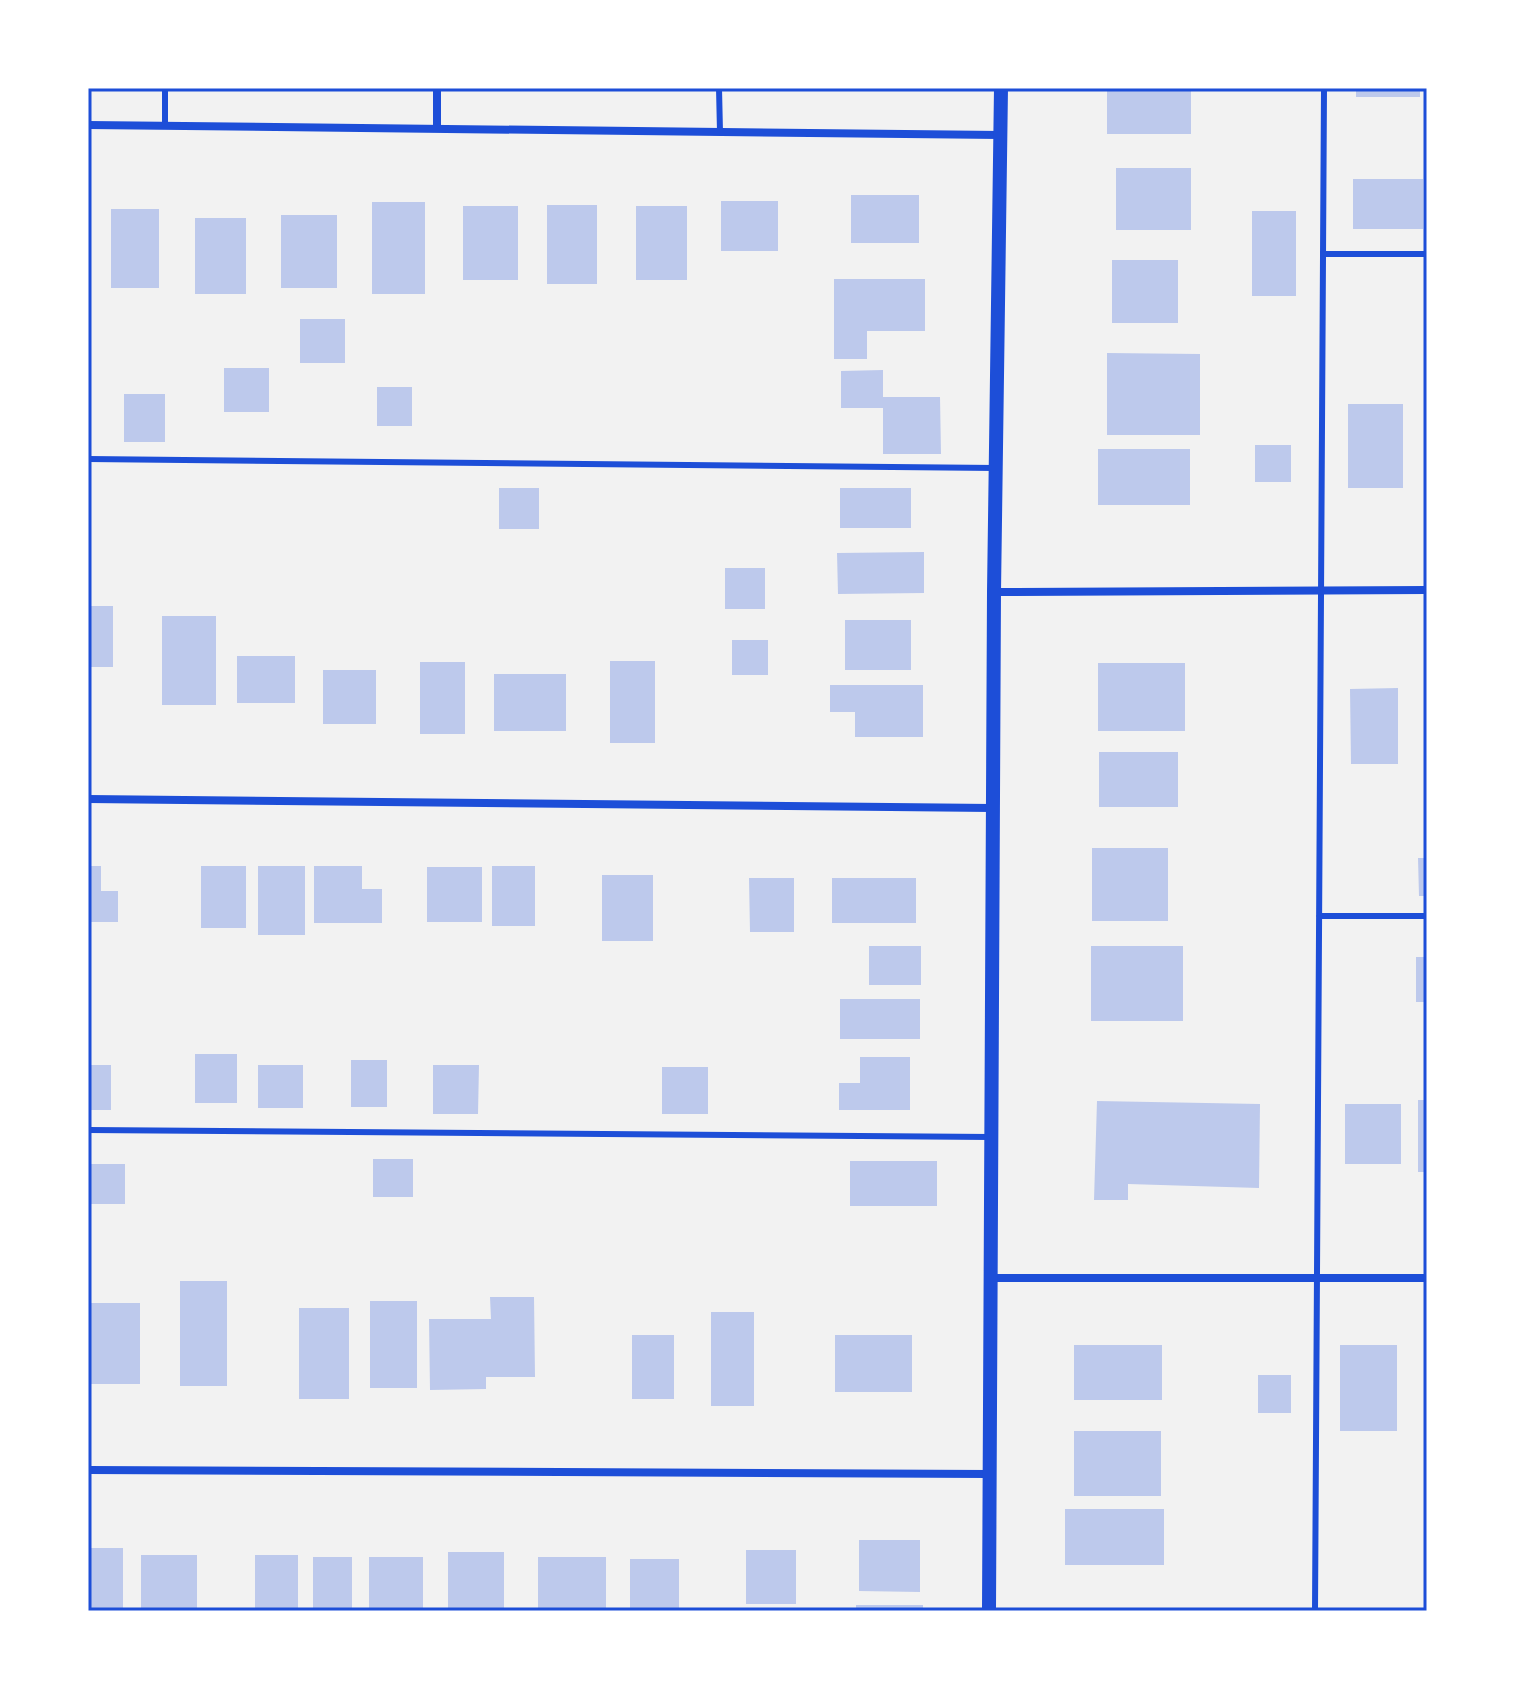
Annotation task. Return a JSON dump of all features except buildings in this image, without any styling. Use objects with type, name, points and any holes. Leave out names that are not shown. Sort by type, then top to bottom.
[{"type":"street","points":[[437,88],[437,128]]},
{"type":"street","points":[[989,1611],[992,808],[1001,88]]},
{"type":"street","points":[[88,125],[1000,135]]},
{"type":"street","points":[[994,592],[1427,590]]},
{"type":"street","points":[[88,799],[992,808]]},
{"type":"street","points":[[990,1278],[1427,1278]]},
{"type":"street","points":[[88,1470],[989,1474]]},
{"type":"lane","points":[[165,88],[165,125]]},
{"type":"lane","points":[[719,88],[720,132]]},
{"type":"lane","points":[[1315,1611],[1324,88]]},
{"type":"lane","points":[[1323,254],[1427,254]]},
{"type":"lane","points":[[88,459],[996,468]]},
{"type":"lane","points":[[1319,916],[1427,916]]},
{"type":"lane","points":[[88,1130],[991,1137]]}]
